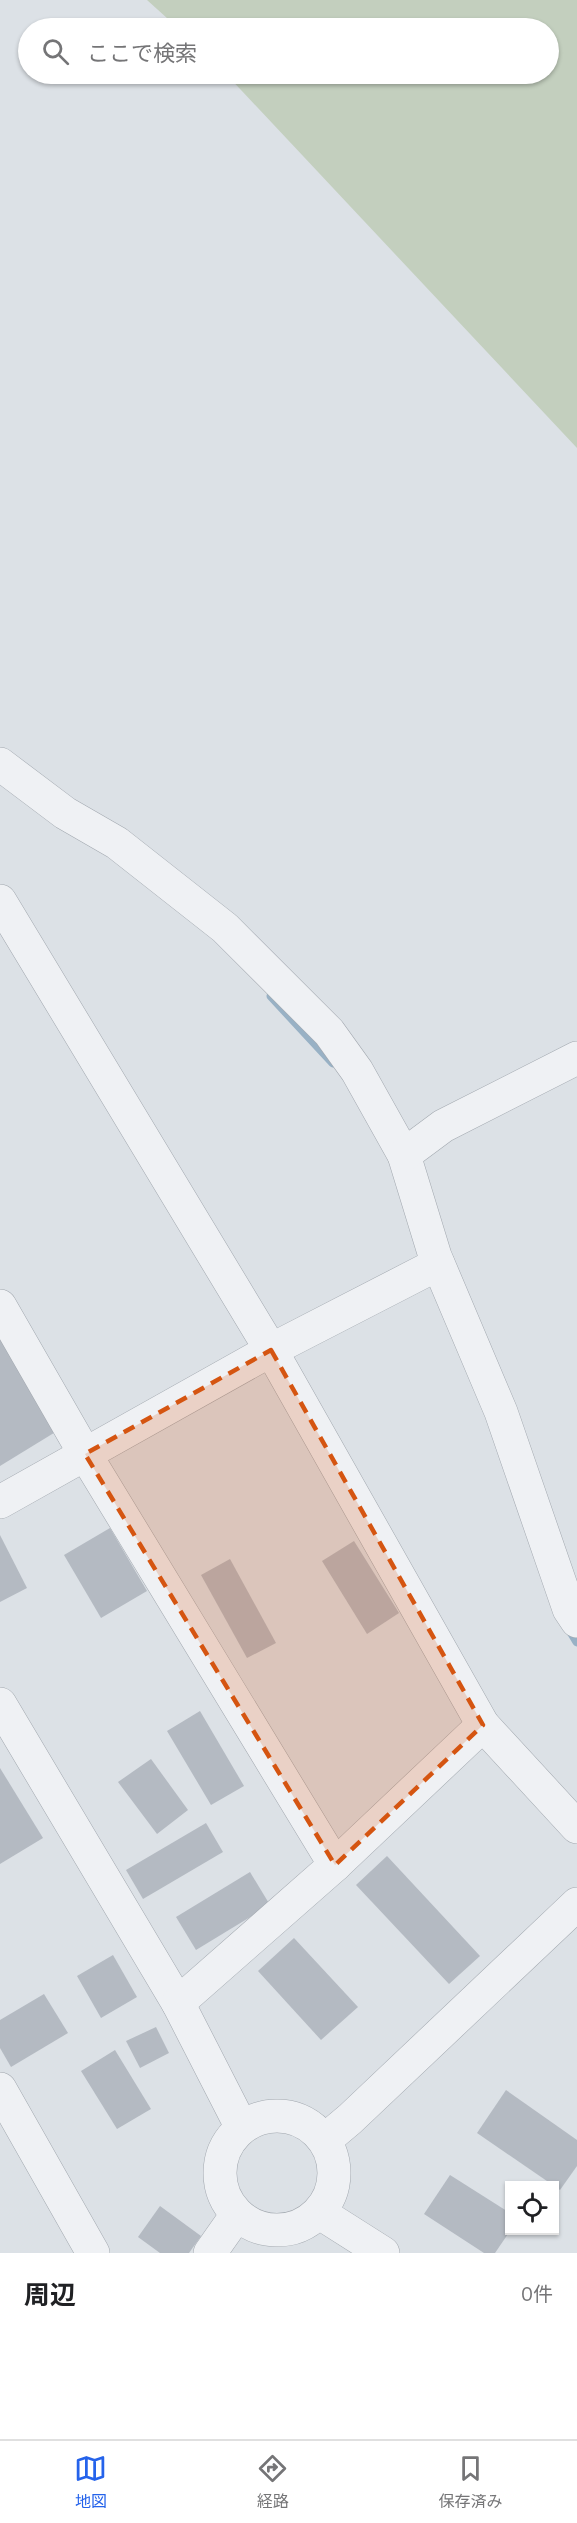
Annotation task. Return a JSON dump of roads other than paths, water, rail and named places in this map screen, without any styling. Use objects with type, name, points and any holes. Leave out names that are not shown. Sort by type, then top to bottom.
[{"type":"street","points":[[0,764],[65,813],[117,843],[225,928],[329,1032],[357,1071],[404,1155],[438,1264],[501,1412],[569,1610],[577,1621]]},
{"type":"street","points":[[0,901],[271,1350],[483,1725],[577,1827]]},
{"type":"street","points":[[404,1155],[442,1126],[577,1058]]},
{"type":"street","points":[[0,1502],[271,1350],[438,1264]]},
{"type":"street","points":[[0,1306],[85,1454],[335,1865]]},
{"type":"street","points":[[0,1704],[178,2003],[242,2126]]},
{"type":"street","points":[[178,2003],[335,1865],[483,1725]]},
{"type":"street","points":[[325,2140],[577,1904]]},
{"type":"street","points":[[0,2089],[93,2253]]},
{"type":"street","points":[[270,2115],[301,2120],[325,2140],[334,2164],[333,2190],[320,2213],[294,2229],[273,2230],[263,2230],[236,2216],[219,2187],[221,2153],[242,2126],[270,2115]]},
{"type":"street","points":[[320,2213],[383,2253]]},
{"type":"street","points":[[210,2253],[236,2216]]},
{"type":"waterway","points":[[271,996],[333,1063]]},
{"type":"waterway","points":[[568,1627],[577,1642]]}]
